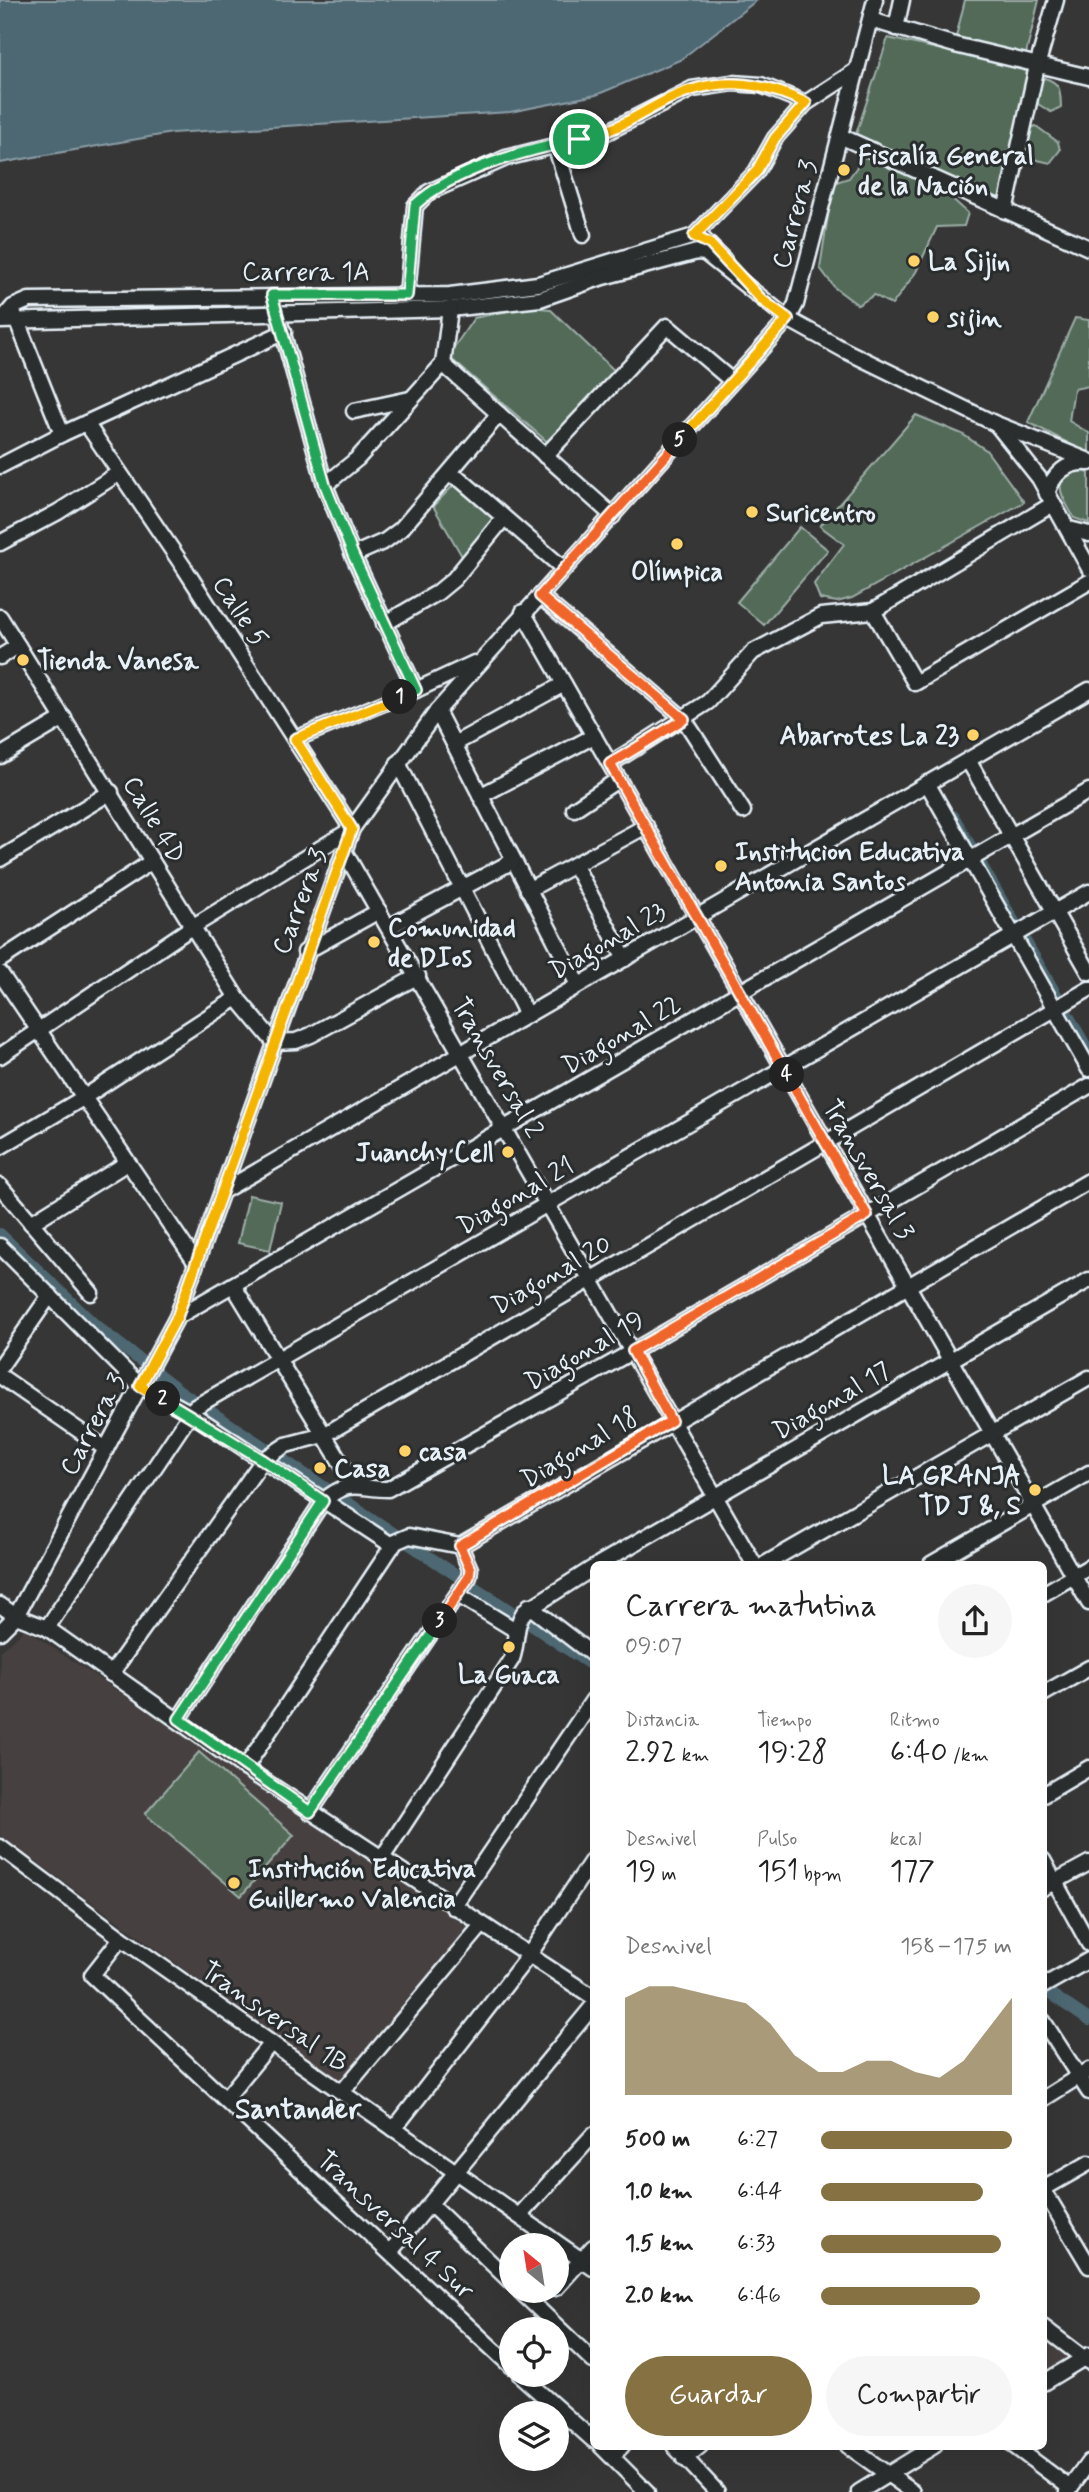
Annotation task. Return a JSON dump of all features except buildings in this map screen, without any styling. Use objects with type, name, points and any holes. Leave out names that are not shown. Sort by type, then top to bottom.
[{"type":"street","name":"Carrera 3","points":[[0,1632],[16,1616],[177,1317],[305,952],[352,829],[437,711],[788,319],[796,304],[872,20],[875,0]]},
{"type":"street","points":[[896,27],[902,0]]},
{"type":"street","points":[[1037,66],[1035,54],[1048,0]]},
{"type":"street","points":[[1005,211],[1037,66],[1056,0]]},
{"type":"street","points":[[872,20],[1037,66],[1089,77]]},
{"type":"street","name":"Carrera 1A","points":[[8,318],[29,300],[272,295],[450,295],[538,284],[694,236],[756,172],[775,138],[806,103],[857,70]]},
{"type":"street","points":[[407,295],[415,205],[429,192],[506,158],[605,133],[679,94],[719,85],[761,85],[806,103]]},
{"type":"street","points":[[840,136],[1089,248]]},
{"type":"street","points":[[555,145],[583,236]]},
{"type":"street","points":[[694,236],[710,244],[762,300],[788,319],[845,351],[994,423],[1089,462]]},
{"type":"street","name":"Carrera 1A","points":[[8,318],[450,309],[540,299],[603,277],[697,253],[705,253],[762,300]]},
{"type":"street","points":[[272,295],[325,485],[353,555],[416,690]]},
{"type":"street","points":[[325,485],[349,467],[443,364],[450,309]]},
{"type":"street","points":[[8,318],[62,434]]},
{"type":"street","points":[[545,456],[667,326],[732,381]]},
{"type":"street","points":[[0,466],[62,434],[284,332]]},
{"type":"street","points":[[443,364],[613,516]]},
{"type":"street","points":[[354,411],[410,399]]},
{"type":"street","points":[[353,555],[385,541],[401,529],[499,414]]},
{"type":"street","name":"Calle 5","points":[[86,423],[352,829]]},
{"type":"street","points":[[994,423],[1029,463],[1089,568]]},
{"type":"street","points":[[610,764],[684,719],[719,691],[753,652],[821,616],[873,611],[1050,499],[1058,472],[1069,465],[1089,462]]},
{"type":"street","points":[[0,543],[58,512],[119,473]]},
{"type":"street","points":[[449,474],[461,480],[564,569]]},
{"type":"street","points":[[384,624],[445,586],[503,519]]},
{"type":"street","points":[[1069,529],[1089,534]]},
{"type":"street","points":[[873,611],[915,683],[1089,582]]},
{"type":"street","points":[[540,596],[684,719],[743,811]]},
{"type":"street","name":"Transversal 3","points":[[523,612],[1089,1603]]},
{"type":"street","name":"Calle 4D","points":[[0,617],[237,998],[274,1042]]},
{"type":"street","points":[[0,657],[18,646]]},
{"type":"street","points":[[295,739],[416,690],[481,660]]},
{"type":"street","points":[[454,744],[564,684]]},
{"type":"street","name":"Diagonal 23","points":[[223,1191],[1089,690]]},
{"type":"street","points":[[437,711],[578,985]]},
{"type":"street","points":[[0,757],[64,718]]},
{"type":"street","points":[[480,796],[594,736]]},
{"type":"street","points":[[968,760],[1089,972]]},
{"type":"street","points":[[398,763],[527,1015]]},
{"type":"street","points":[[574,808],[619,779]]},
{"type":"street","points":[[928,783],[978,855],[1016,933],[1089,1069]]},
{"type":"street","name":"Diagonal 22","points":[[177,1317],[1089,791]]},
{"type":"street","points":[[0,859],[111,792]]},
{"type":"street","points":[[528,890],[646,826]]},
{"type":"street","points":[[0,1055],[192,927],[352,829]]},
{"type":"street","name":"Transversal 2","points":[[344,851],[592,1278],[752,1561]]},
{"type":"street","points":[[389,927],[513,861]]},
{"type":"street","points":[[0,960],[151,862]]},
{"type":"street","points":[[575,866],[625,959]]},
{"type":"street","name":"Diagonal 21","points":[[47,1628],[197,1407],[1089,891]]},
{"type":"street","points":[[305,952],[379,911]]},
{"type":"street","points":[[0,973],[196,1263]]},
{"type":"street","points":[[274,1042],[296,1041],[311,1035],[418,976]]},
{"type":"street","name":"Diagonal 20","points":[[111,1674],[267,1456],[286,1445],[324,1434],[1084,992]]},
{"type":"street","points":[[0,1147],[83,1098],[237,998]]},
{"type":"street","name":"Diagonal 19","points":[[329,1496],[354,1484],[388,1489],[633,1351],[1089,1086]]},
{"type":"street","points":[[31,1223],[127,1163]]},
{"type":"street","name":"Diagonal 18","points":[[460,1546],[907,1284],[1089,1181]]},
{"type":"street","points":[[0,1186],[91,1293]]},
{"type":"street","points":[[0,1246],[142,1382],[197,1407],[329,1496],[394,1544]]},
{"type":"street","name":"Diagonal 17","points":[[604,1561],[1089,1280]]},
{"type":"street","points":[[233,1285],[354,1484]]},
{"type":"street","points":[[0,1367],[50,1295]]},
{"type":"street","points":[[0,1376],[106,1449]]},
{"type":"street","points":[[770,1561],[1089,1378]]},
{"type":"street","points":[[936,1561],[1089,1473]]},
{"type":"street","points":[[179,1719],[329,1496]]},
{"type":"street","points":[[245,1768],[394,1544],[409,1536],[460,1546],[470,1569],[469,1577],[310,1812]]},
{"type":"street","points":[[1047,1592],[1089,1567]]},
{"type":"street","points":[[382,1858],[512,1659],[521,1618],[590,1570]]},
{"type":"street","points":[[459,1593],[521,1618],[590,1653]]},
{"type":"street","points":[[0,1605],[16,1616],[47,1628],[310,1812],[590,1995]]},
{"type":"street","points":[[1047,1692],[1089,1668]]},
{"type":"street","points":[[453,1907],[590,1704]]},
{"type":"street","points":[[1047,1793],[1089,1768]]},
{"type":"street","name":"Transversal 1B","points":[[0,1847],[121,1938],[587,2264]]},
{"type":"street","points":[[1089,1863],[1049,1885],[1089,1944]]},
{"type":"street","points":[[394,2129],[529,1955],[590,1864]]},
{"type":"street","points":[[342,2092],[482,1926]]},
{"type":"street","name":"Transversal 4 Sur","points":[[121,1938],[92,1975],[499,2355]]},
{"type":"street","points":[[1047,1984],[1089,1960]]},
{"type":"street","points":[[390,2252],[590,2010]]},
{"type":"street","points":[[1047,2026],[1085,2073],[1089,2092]]},
{"type":"street","points":[[226,2098],[271,2043]]},
{"type":"street","points":[[1047,2097],[1085,2073]]},
{"type":"street","points":[[519,2216],[590,2138]]},
{"type":"street","points":[[1047,2187],[1089,2163]]},
{"type":"street","points":[[1047,2196],[1088,2263]]},
{"type":"street","points":[[431,2204],[499,2270]]},
{"type":"street","points":[[569,2278],[587,2264]]},
{"type":"street","points":[[533,2303],[590,2358]]},
{"type":"street","points":[[538,2308],[542,2303]]},
{"type":"street","points":[[1047,2331],[1087,2358],[1047,2381]]},
{"type":"street","points":[[533,2387],[590,2437]]},
{"type":"street","points":[[612,2450],[647,2492]]},
{"type":"street","points":[[677,2450],[717,2492]]},
{"type":"street","points":[[684,2459],[695,2450]]},
{"type":"street","points":[[854,2450],[913,2492]]},
{"type":"street","points":[[859,2492],[927,2450]]},
{"type":"street","points":[[1019,2450],[1069,2490],[1089,2462]]},
{"type":"shaded area","name":"Institución Educativa Guillermo Valencia","points":[[25,1629],[473,1930],[342,2084],[0,1835],[0,1652]]},
{"type":"shaded area","points":[[1047,2330],[1083,2358],[1047,2380]]},
{"type":"green space","points":[[965,0],[1039,0],[1025,58],[955,41]]},
{"type":"green space","points":[[888,38],[1033,70],[1002,203],[856,134]]},
{"type":"green space","points":[[1045,78],[1055,83],[1060,92],[1061,107],[1051,112],[1038,104],[1039,79]]},
{"type":"green space","points":[[1036,126],[1058,142],[1060,150],[1050,163],[1029,158],[1022,152],[1029,129]]},
{"type":"green space","points":[[866,154],[935,183],[968,213],[964,226],[937,227],[916,272],[892,305],[874,295],[858,305],[835,288],[820,268],[833,183],[849,178]]},
{"type":"green space","points":[[528,307],[550,309],[618,374],[551,445],[448,356],[474,318]]},
{"type":"green space","points":[[1075,318],[1089,320],[1089,386],[1074,389],[1069,421],[1089,433],[1089,454],[1028,422]]},
{"type":"green space","points":[[916,415],[962,434],[986,450],[1024,502],[852,598],[837,602],[820,599],[814,584],[844,544],[820,526]]},
{"type":"green space","points":[[1077,469],[1089,473],[1089,523],[1074,518],[1061,490],[1063,479]]},
{"type":"green space","points":[[456,483],[493,519],[463,558],[433,506]]},
{"type":"green space","points":[[800,527],[828,550],[764,625],[737,602]]},
{"type":"green space","points":[[249,1195],[281,1202],[270,1250],[238,1243]]},
{"type":"green space","points":[[199,1752],[294,1835],[241,1896],[145,1814]]},
{"type":"water","points":[[0,0],[757,0],[680,60],[596,95],[510,112],[172,133],[0,163]]},
{"type":"waterway","points":[[953,816],[1089,1052]]},
{"type":"waterway","points":[[0,1234],[96,1326],[181,1392],[590,1664]]},
{"type":"waterway","points":[[1047,1992],[1089,2020]]},
{"type":"place","name":"Fiscalía General de la Nación","points":[[844,170]]},
{"type":"place","name":"La Sijin","points":[[914,261]]},
{"type":"place","name":"sijin","points":[[933,317]]},
{"type":"place","name":"Suricentro","points":[[752,512]]},
{"type":"place","name":"Olímpica","points":[[677,544]]},
{"type":"place","name":"Tienda Vanesa","points":[[23,660]]},
{"type":"place","name":"Abarrotes La 23","points":[[973,735]]},
{"type":"place","name":"Institucion Educativa Antonia Santos","points":[[721,866]]},
{"type":"place","name":"Comunidad de DIos","points":[[374,942]]},
{"type":"place","name":"Juanchy Cell","points":[[508,1152]]},
{"type":"place","name":"casa","points":[[405,1451]]},
{"type":"place","name":"Casa","points":[[320,1468]]},
{"type":"place","name":"LA GRANJA TD J &, S","points":[[1035,1490]]},
{"type":"place","name":"La Guaca","points":[[509,1647]]},
{"type":"place","name":"Institución Educativa Guillermo Valencia","points":[[234,1883]]},
{"type":"district","name":"Santander","points":[[298,2108]]},
{"type":"route","points":[[732,83],[761,85],[775,88],[806,103],[775,138],[756,172],[733,199],[694,236],[710,244],[762,300],[788,319],[540,596],[684,719],[610,764],[867,1215],[633,1351],[671,1421],[460,1546],[470,1569],[469,1577],[310,1812],[179,1719],[323,1501],[188,1412],[140,1386],[177,1317],[305,952],[352,829],[295,739],[416,690],[353,555],[325,485],[272,295],[407,295],[415,205],[429,192],[506,158],[579,139],[625,125],[663,102],[692,89],[732,83]]}]
